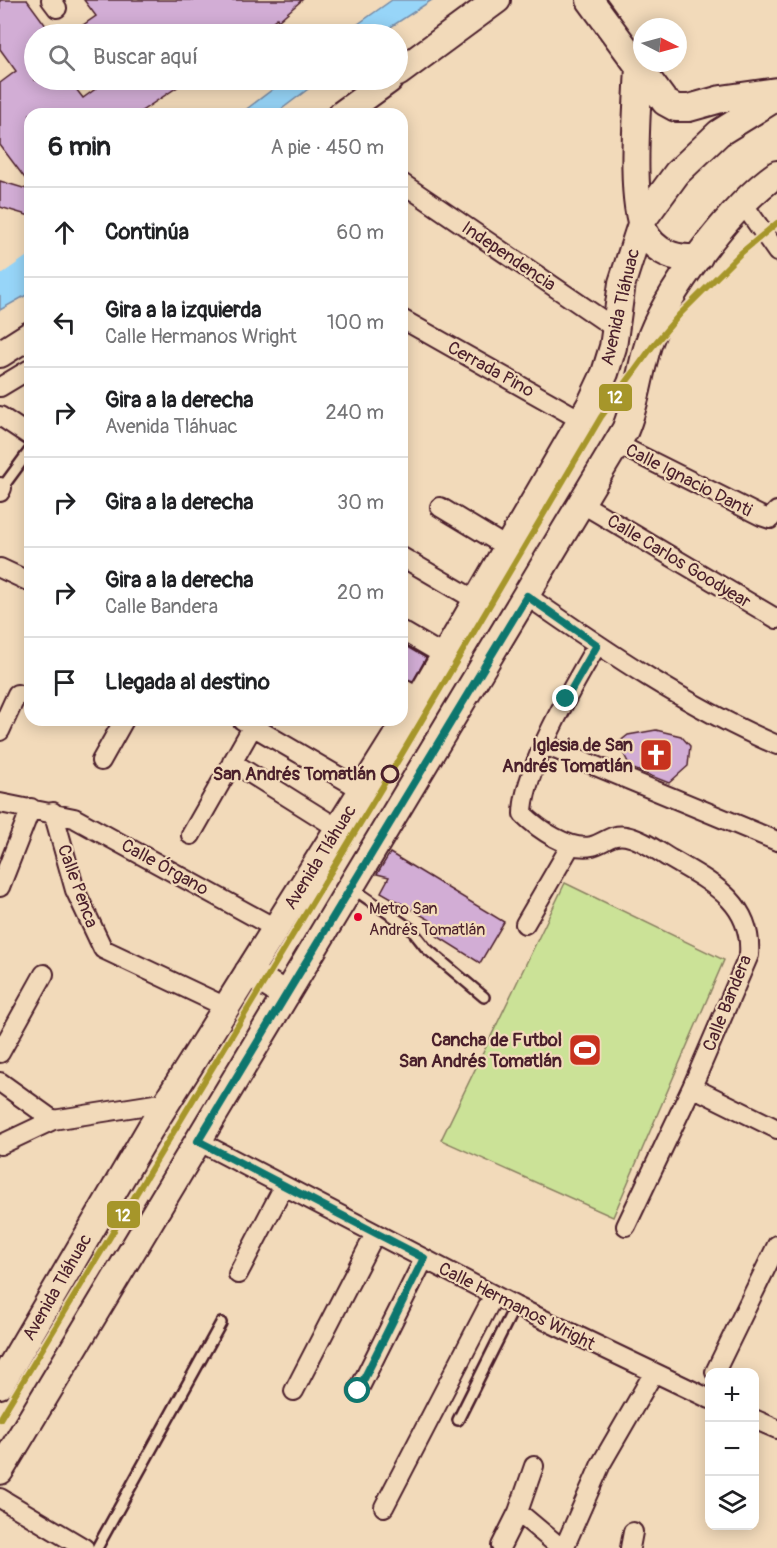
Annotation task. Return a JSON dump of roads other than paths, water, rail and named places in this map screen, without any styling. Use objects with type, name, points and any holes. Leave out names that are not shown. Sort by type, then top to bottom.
[{"type":"main road","points":[[408,66],[497,0]]},
{"type":"main road","points":[[590,0],[633,55]]},
{"type":"main road","points":[[639,72],[637,192],[642,221],[650,240],[666,254],[682,258],[699,257]]},
{"type":"main road","points":[[645,72],[665,102],[676,108],[689,108],[721,99],[777,91]]},
{"type":"main road","points":[[350,108],[375,90]]},
{"type":"main road","name":"Avenida Tláhuac","points":[[411,693],[445,656],[581,420],[605,373],[616,329],[622,283],[642,221],[677,173],[719,133],[777,97]]},
{"type":"main road","name":"Avenida Tláhuac","points":[[0,1471],[617,444],[632,414],[648,345],[656,324],[673,293],[699,257],[744,205],[775,176]]},
{"type":"main road","points":[[0,354],[24,339]]},
{"type":"main road","name":"Avenida Tláhuac","points":[[0,1385],[167,1102],[339,829],[362,790],[394,726]]},
{"type":"main road","points":[[248,972],[286,995]]},
{"type":"street","name":"Independencia","points":[[408,187],[616,329]]},
{"type":"street","points":[[744,205],[777,252]]},
{"type":"street","name":"Cerrada Pino","points":[[408,322],[581,420]]},
{"type":"street","points":[[0,387],[24,373]]},
{"type":"street","points":[[0,416],[24,432]]},
{"type":"street","name":"Calle Ignacio Danti","points":[[617,444],[769,513]]},
{"type":"street","name":"Calle Carlos Goodyear","points":[[581,503],[777,619]]},
{"type":"street","points":[[440,507],[508,548]]},
{"type":"street","points":[[408,560],[477,602]]},
{"type":"street","points":[[0,568],[24,579]]},
{"type":"street","points":[[527,596],[597,645],[736,728],[777,746]]},
{"type":"street","points":[[408,634],[445,656]]},
{"type":"street","points":[[525,924],[571,845],[533,824],[523,814],[523,801],[566,699],[597,645]]},
{"type":"street","points":[[0,731],[17,694]]},
{"type":"street","points":[[101,761],[121,726]]},
{"type":"street","points":[[191,835],[232,762],[246,726]]},
{"type":"street","points":[[252,726],[362,790]]},
{"type":"street","points":[[545,745],[777,841]]},
{"type":"street","points":[[232,762],[339,829]]},
{"type":"street","points":[[0,803],[53,812]]},
{"type":"street","points":[[0,887],[31,808]]},
{"type":"street","name":"Calle Órgano","points":[[53,812],[74,818],[110,836],[275,928]]},
{"type":"street","name":"Calle Penca","points":[[53,812],[75,890],[103,949],[226,1007]]},
{"type":"street","name":"Calle Bandera","points":[[571,845],[591,846],[614,836],[627,836],[648,845],[720,888],[743,917],[750,936],[749,955],[692,1087],[626,1226]]},
{"type":"street","points":[[0,1053],[44,974]]},
{"type":"street","points":[[0,1082],[53,1120]]},
{"type":"street","points":[[692,1087],[777,1129]]},
{"type":"street","points":[[0,1145],[53,1120],[167,1102]]},
{"type":"street","name":"Calle Hermanos Wright","points":[[198,1141],[515,1306],[652,1374],[705,1392]]},
{"type":"street","points":[[238,1274],[284,1186]]},
{"type":"street","points":[[294,1391],[375,1234]]},
{"type":"street","points":[[717,1368],[777,1245]]},
{"type":"street","points":[[358,1391],[424,1258]]},
{"type":"street","points":[[384,1507],[494,1295]]},
{"type":"street","points":[[518,1512],[562,1548],[601,1464],[652,1374]]},
{"type":"street","points":[[759,1421],[777,1429]]},
{"type":"street","points":[[501,1546],[518,1512],[534,1466]]},
{"type":"street","points":[[0,1498],[86,1548]]},
{"type":"lane","points":[[1,489],[24,458]]},
{"type":"lane","points":[[350,887],[411,929],[426,948],[484,997]]},
{"type":"lane","points":[[458,1420],[515,1306]]},
{"type":"lane","points":[[86,1548],[221,1323]]},
{"type":"water","points":[[392,0],[432,0],[395,24],[358,24]]},
{"type":"water","points":[[272,90],[307,90],[283,108],[248,108]]},
{"type":"water","points":[[24,270],[24,296],[0,310],[0,284]]},
{"type":"waterway","points":[[0,286],[24,269]]},
{"type":"place","name":"Iglesia de San Andrés Tomatlán","points":[[656,755]]},
{"type":"place","name":"San Andrés Tomatlán","points":[[390,774]]},
{"type":"place","name":"Metro San Andrés Tomatlán","points":[[358,917]]},
{"type":"place","name":"Cancha de Futbol San Andrés Tomatlán","points":[[585,1050]]}]
